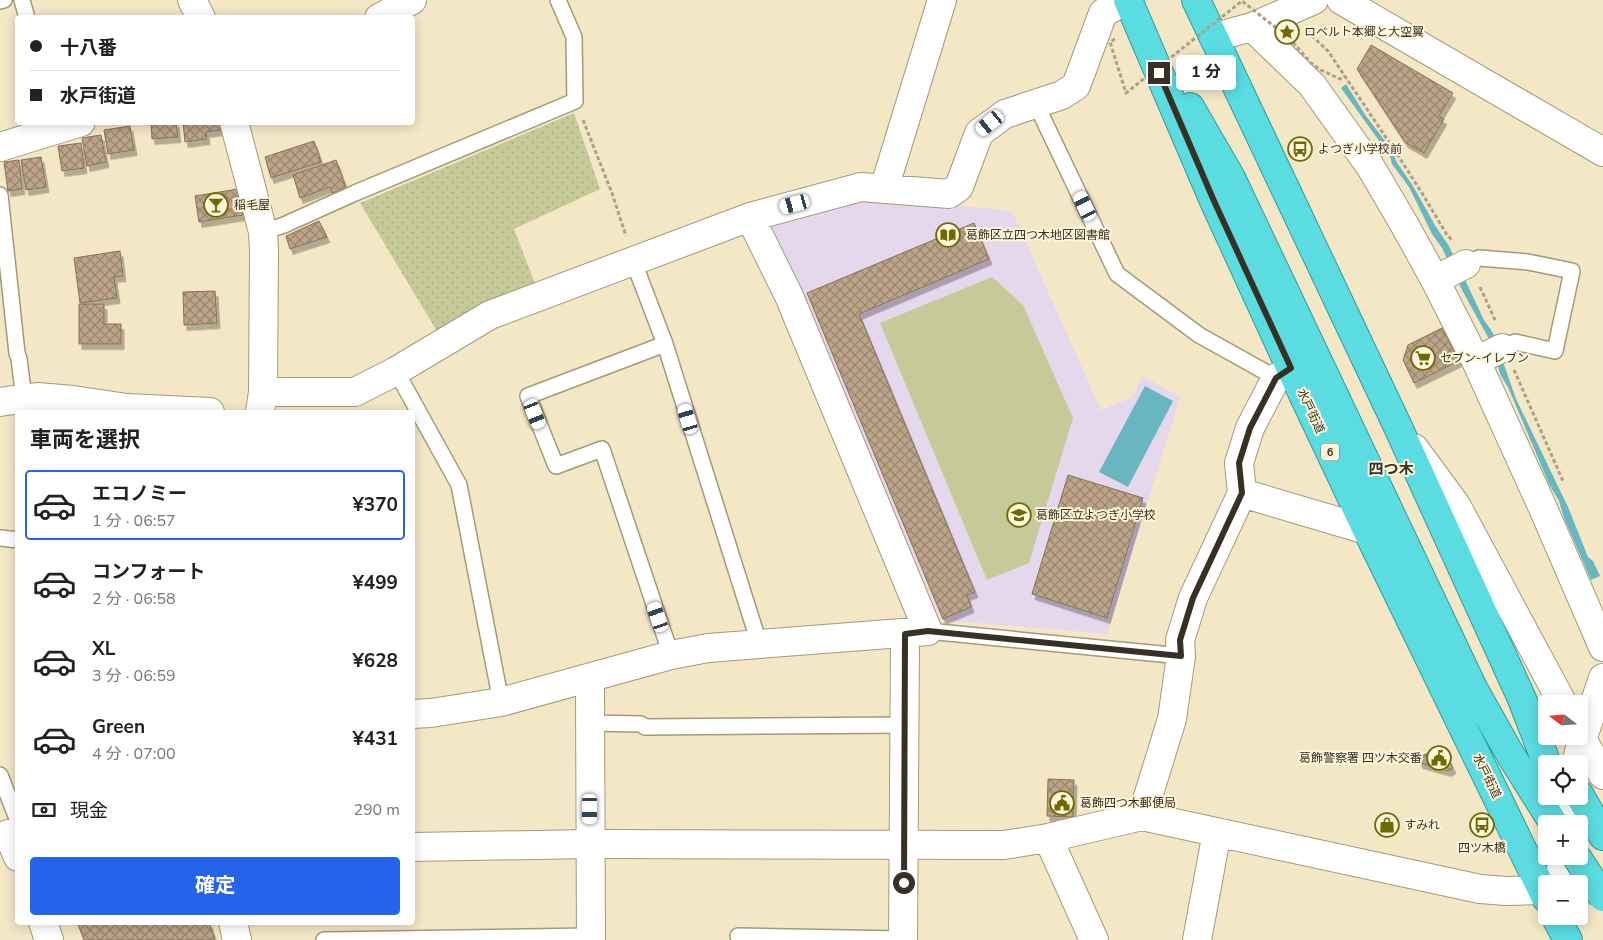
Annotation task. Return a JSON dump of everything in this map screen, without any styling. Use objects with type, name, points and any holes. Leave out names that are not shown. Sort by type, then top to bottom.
[{"type":"highway","name":"6","points":[[1128,0],[1231,178],[1473,688],[1510,754],[1567,811],[1603,836]]},
{"type":"highway","name":"水戸街道","points":[[1128,0],[1214,201],[1284,373],[1367,530],[1541,875]]},
{"type":"highway","points":[[1196,0],[1398,426],[1522,699],[1544,755]]},
{"type":"highway","points":[[1522,699],[1556,755]]},
{"type":"highway","points":[[1582,865],[1603,897]]},
{"type":"highway","points":[[1587,865],[1603,906]]},
{"type":"highway","points":[[1560,925],[1568,940]]},
{"type":"street","points":[[192,0],[200,15]]},
{"type":"street","points":[[384,15],[412,0]]},
{"type":"street","points":[[884,189],[942,0]]},
{"type":"street","points":[[235,125],[262,232],[264,250],[262,402],[355,392],[396,371],[490,315],[750,217],[861,186],[949,194],[959,187],[978,133],[1005,114],[1062,95],[1076,86],[1103,13],[1128,0]]},
{"type":"street","points":[[1214,37],[1252,28],[1314,0]]},
{"type":"street","points":[[1341,0],[1603,152]]},
{"type":"street","points":[[1252,28],[1312,85],[1347,132],[1395,207],[1449,273],[1488,355],[1601,638]]},
{"type":"street","points":[[0,147],[68,125]]},
{"type":"street","points":[[750,217],[789,296],[913,636],[905,725],[903,940]]},
{"type":"street","points":[[1142,816],[1172,718],[1181,656],[1180,640],[1193,598],[1242,493],[1239,463],[1250,428],[1284,373]]},
{"type":"street","points":[[24,403],[73,400],[127,410]]},
{"type":"street","points":[[1398,426],[1456,505],[1558,695]]},
{"type":"street","points":[[1242,493],[1367,530]]},
{"type":"street","points":[[415,714],[500,702],[590,682],[671,654],[708,648],[759,643],[913,636]]},
{"type":"street","points":[[1603,678],[1579,746],[1603,775]]},
{"type":"street","points":[[590,682],[591,938]]},
{"type":"street","points":[[415,847],[590,844],[1004,845],[1048,838],[1142,816],[1480,889],[1538,891]]},
{"type":"street","points":[[1197,940],[1217,832]]},
{"type":"street","points":[[1048,838],[1094,940]]},
{"type":"street","points":[[43,925],[49,940]]},
{"type":"street","points":[[234,925],[238,940]]},
{"type":"street","points":[[1550,940],[1553,925]]},
{"type":"lane","points":[[0,1],[4,0]]},
{"type":"lane","points":[[22,0],[26,15]]},
{"type":"lane","points":[[262,232],[284,225],[355,193],[575,101],[574,37],[558,0]]},
{"type":"lane","points":[[1036,104],[1117,274],[1199,335],[1284,373]]},
{"type":"lane","points":[[0,195],[24,403]]},
{"type":"lane","points":[[1449,273],[1480,258],[1528,262],[1572,271],[1555,351],[1515,342],[1488,355]]},
{"type":"lane","points":[[634,260],[665,344],[759,643]]},
{"type":"lane","points":[[665,344],[528,396],[556,466],[602,449],[671,654]]},
{"type":"lane","points":[[396,371],[459,485],[500,702]]},
{"type":"lane","points":[[0,538],[15,540]]},
{"type":"lane","points":[[913,636],[1181,656]]},
{"type":"lane","points":[[590,723],[641,724],[645,727],[905,725]]},
{"type":"lane","points":[[0,775],[12,836]]},
{"type":"lane","points":[[738,936],[903,940]]},
{"type":"lane","points":[[324,940],[591,938]]},
{"type":"path","points":[[1115,39],[1110,42],[1126,93],[1242,0],[1289,38],[1311,63],[1321,70],[1340,78],[1345,76]]},
{"type":"path","points":[[575,101],[612,193],[634,260]]},
{"type":"shaded area","name":"葛飾区立よつぎ小学校","points":[[868,196],[1012,211],[1101,410],[1132,397],[1143,376],[1180,397],[1107,634],[941,620],[791,274],[768,233],[771,225]]},
{"type":"green space","points":[[574,113],[600,189],[514,229],[536,286],[438,333],[360,203]]},
{"type":"green space","points":[[992,277],[1023,305],[1073,418],[1029,563],[987,580],[880,323]]},
{"type":"water","points":[[1346,84],[1366,116],[1392,150],[1396,161],[1449,246],[1484,320],[1493,333],[1516,399],[1568,507],[1588,557],[1593,561],[1600,576],[1591,580],[1564,518],[1559,501],[1549,484],[1508,387],[1501,376],[1489,339],[1463,292],[1442,248],[1432,234],[1409,187],[1392,164],[1390,156],[1341,88]]},
{"type":"water","points":[[1145,386],[1173,401],[1128,487],[1099,472]]},
{"type":"building","points":[[1371,45],[1453,93],[1439,116],[1444,119],[1424,153],[1405,142],[1357,69]]},
{"type":"building","points":[[151,125],[176,125],[178,137],[152,139]]},
{"type":"building","points":[[183,125],[220,125],[221,130],[206,132],[207,139],[185,142]]},
{"type":"building","points":[[130,126],[134,150],[108,154],[104,130]]},
{"type":"building","points":[[101,135],[106,162],[87,166],[82,138]]},
{"type":"building","points":[[314,141],[321,162],[271,178],[265,157]]},
{"type":"building","points":[[81,143],[84,168],[62,171],[58,146]]},
{"type":"building","points":[[41,157],[46,187],[26,190],[21,160]]},
{"type":"building","points":[[19,160],[22,189],[8,191],[4,162]]},
{"type":"building","points":[[336,160],[346,188],[332,193],[330,187],[300,198],[293,175]]},
{"type":"building","points":[[238,189],[243,215],[199,222],[195,196]]},
{"type":"building","points":[[319,221],[327,237],[290,249],[286,236]]},
{"type":"building","points":[[974,223],[989,259],[859,314],[975,592],[967,595],[971,607],[943,619],[807,293]]},
{"type":"building","points":[[120,251],[123,276],[114,277],[117,298],[80,303],[74,258]]},
{"type":"building","points":[[215,291],[217,323],[184,325],[183,292]]},
{"type":"building","points":[[79,304],[104,304],[104,324],[121,324],[121,344],[79,344]]},
{"type":"building","points":[[1442,328],[1459,361],[1414,383],[1403,360],[1408,345]]},
{"type":"building","points":[[1068,475],[1143,498],[1107,618],[1032,594]]},
{"type":"building","points":[[1442,746],[1453,768],[1448,771],[1420,763],[1418,758]]},
{"type":"building","points":[[1048,779],[1074,780],[1073,817],[1047,816]]},
{"type":"building","points":[[78,925],[210,925],[215,940],[84,940]]},
{"type":"place","name":"ロベルト本郷と大空翼","points":[[1287,32]]},
{"type":"place","name":"よつぎ小学校前","points":[[1300,149]]},
{"type":"place","name":"稲毛屋","points":[[216,205]]},
{"type":"place","name":"葛飾区立四つ木地区図書館","points":[[948,235]]},
{"type":"place","name":"セブン-イレブン","points":[[1423,358]]},
{"type":"place","name":"葛飾区立よつぎ小学校","points":[[1019,515]]},
{"type":"place","name":"葛飾警察署 四ツ木交番","points":[[1439,758]]},
{"type":"place","name":"葛飾四つ木郵便局","points":[[1062,803]]},
{"type":"place","name":"すみれ","points":[[1387,825]]},
{"type":"place","name":"四ツ木橋","points":[[1482,825]]},
{"type":"district","name":"四つ木","points":[[1391,469]]},
{"type":"route","points":[[904,883],[905,634],[928,631],[1181,656],[1180,640],[1193,598],[1242,493],[1239,463],[1250,428],[1276,378],[1291,368],[1214,201],[1159,73]]}]
